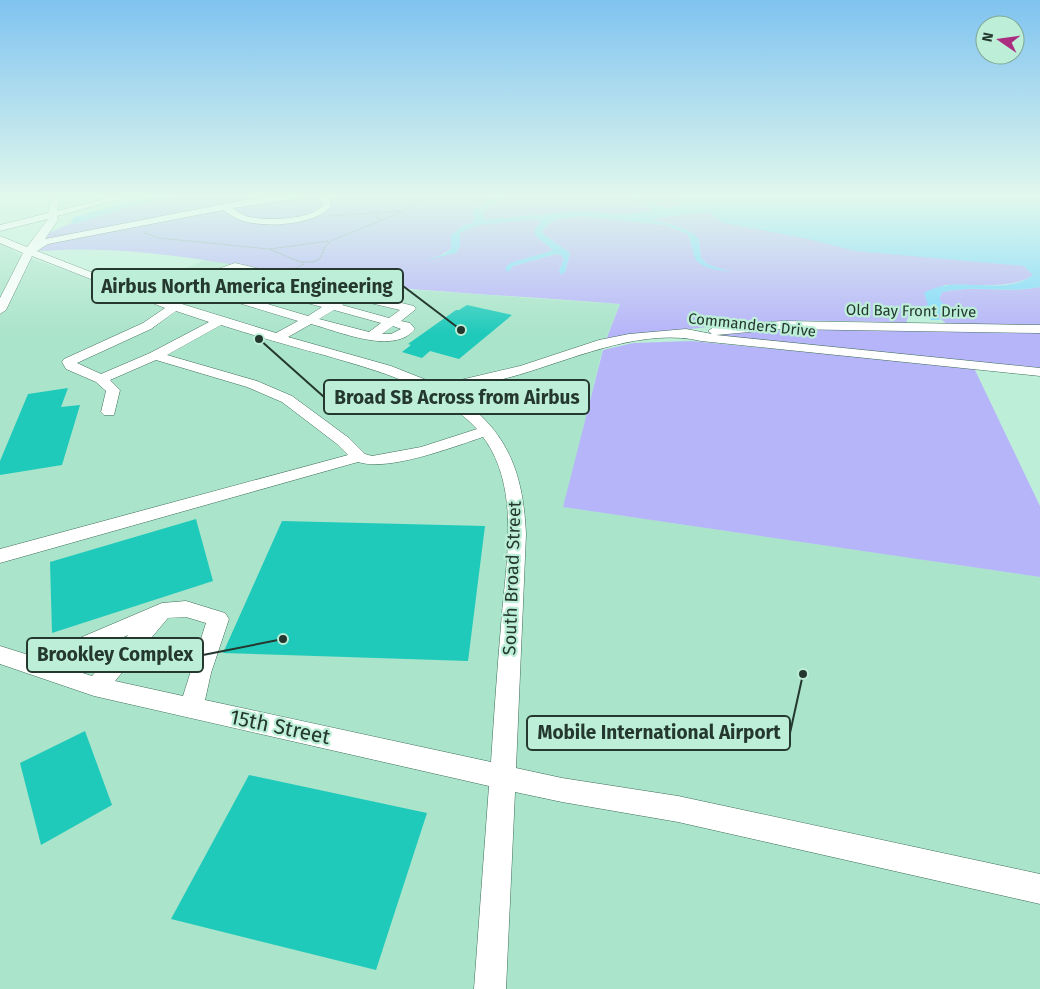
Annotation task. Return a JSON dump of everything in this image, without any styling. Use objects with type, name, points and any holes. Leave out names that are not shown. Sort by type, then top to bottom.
[{"type":"street","name":"South Broad Street","points":[[3,241],[174,307],[380,366],[414,379],[436,390],[470,414],[487,431],[508,467],[514,485],[517,505],[517,534],[490,989]]},
{"type":"street","points":[[0,310],[29,251],[39,241]]},
{"type":"street","points":[[29,251],[64,241]]},
{"type":"street","points":[[14,283],[36,269],[49,266],[70,268]]},
{"type":"street","points":[[132,292],[182,271],[197,270],[213,274],[331,307],[391,322],[406,326],[408,329],[396,338],[386,340],[309,320],[190,284],[213,274],[234,266],[410,309],[391,322],[371,336]]},
{"type":"street","points":[[277,338],[351,295]]},
{"type":"street","points":[[109,412],[113,390],[101,379],[71,366],[69,362],[147,326],[174,307]]},
{"type":"street","points":[[101,379],[155,356],[220,321]]},
{"type":"street","name":"Old Bay Front Drive","points":[[686,333],[782,325],[1040,329]]},
{"type":"street","name":"Commanders Drive","points":[[436,390],[524,369],[604,343],[629,338],[686,333],[711,338],[1040,372]]},
{"type":"street","points":[[155,356],[252,384],[287,399],[343,441],[359,457],[371,461],[424,451],[487,431]]},
{"type":"street","points":[[0,556],[359,457]]},
{"type":"street","points":[[36,667],[162,611],[186,609],[218,619],[200,673],[192,708]]},
{"type":"street","points":[[97,686],[162,611]]},
{"type":"street","name":"15th Street","points":[[0,655],[97,686],[192,708],[562,790],[678,809],[1040,889]]},
{"type":"path","points":[[191,241],[269,250],[284,254],[297,262],[306,263]]},
{"type":"path","points":[[269,250],[329,241]]},
{"type":"path","points":[[288,272],[306,263],[320,259],[330,241]]},
{"type":"shaded area","points":[[0,241],[19,255],[132,292],[207,259],[399,289],[620,304],[604,343],[564,507],[1040,577],[1040,989],[0,989]]},
{"type":"shaded area","points":[[43,241],[455,241],[448,251],[428,259],[456,253],[460,246],[460,241],[542,241],[552,249],[551,251],[511,263],[509,271],[513,266],[556,254],[561,255],[564,259],[559,271],[565,272],[570,253],[553,241],[691,241],[696,257],[699,260],[709,266],[726,271],[707,264],[701,258],[699,241],[1033,241],[1024,266],[1034,275],[1024,280],[1002,285],[944,285],[929,305],[911,309],[906,323],[759,322],[606,340],[620,304],[372,285],[152,253],[78,249],[40,251]]},
{"type":"shaded area","points":[[451,241],[460,241],[460,246],[456,253],[422,261],[445,254],[451,249]]},
{"type":"shaded area","points":[[542,241],[553,241],[570,253],[565,272],[561,275],[559,271],[564,259],[561,255],[556,254],[513,266],[506,272],[506,267],[510,263],[551,251],[552,249]]},
{"type":"shaded area","points":[[690,241],[699,241],[701,258],[707,264],[731,272],[702,265],[695,258]]},
{"type":"shaded area","points":[[816,241],[1040,241],[1040,287],[1015,290],[966,289],[942,292],[939,299],[948,309],[937,315],[940,320],[931,320],[926,315],[911,309],[928,305],[924,293],[937,287],[951,285],[1008,285],[1021,282],[1033,275],[1024,266],[855,251]]},
{"type":"shaded area","points":[[1040,287],[1040,325],[948,325],[936,315],[943,312],[939,299],[942,292],[966,289],[1015,290]]},
{"type":"shaded area","points":[[759,329],[1040,331],[1040,369],[708,336],[708,334]]},
{"type":"shaded area","points":[[691,341],[974,368],[1040,506],[1040,577],[563,507],[603,350],[633,343]]},
{"type":"building","points":[[467,305],[512,315],[459,359],[430,351],[422,358],[402,352],[411,345],[408,344],[456,310]]},
{"type":"building","points":[[68,388],[61,407],[80,405],[62,465],[0,475],[0,461],[28,394]]},
{"type":"building","points":[[196,519],[213,581],[52,633],[50,562]]},
{"type":"building","points":[[282,521],[485,526],[468,661],[223,653]]},
{"type":"building","points":[[85,731],[112,805],[41,845],[20,763]]},
{"type":"building","points":[[249,775],[427,813],[376,970],[171,919]]},
{"type":"place","name":"Airbus North America Engineering","points":[[461,330]]},
{"type":"place","name":"Broad SB Across from Airbus","points":[[259,339]]},
{"type":"place","name":"Brookley Complex","points":[[283,639]]},
{"type":"place","name":"Mobile International Airport","points":[[803,674]]}]
